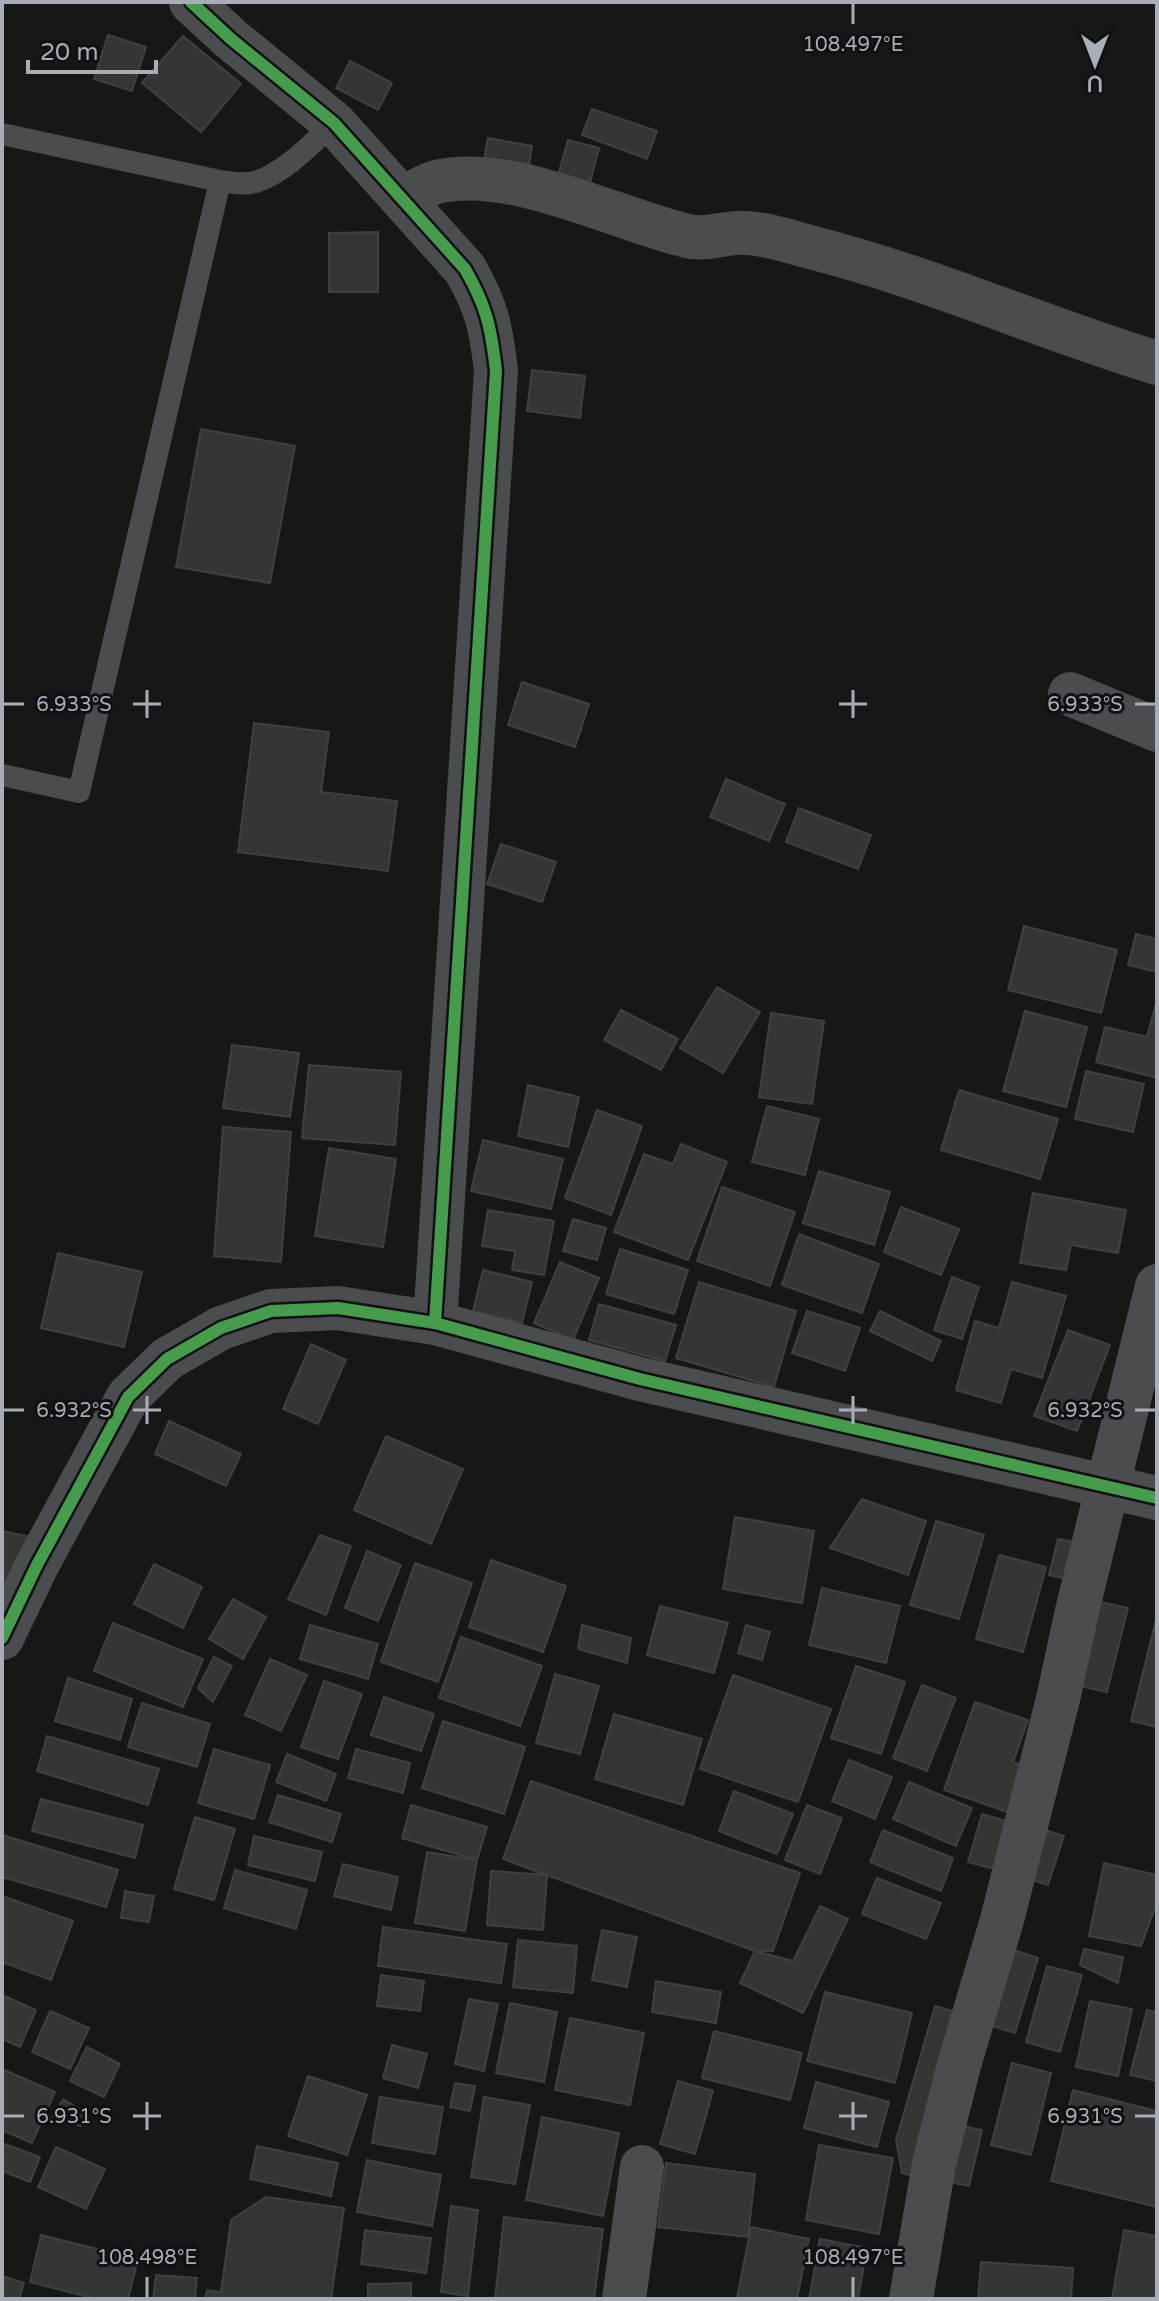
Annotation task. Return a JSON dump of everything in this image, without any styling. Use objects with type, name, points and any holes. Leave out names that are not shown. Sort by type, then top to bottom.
[{"type":"street","points":[[191,2],[231,39],[334,123],[465,269],[482,297],[490,323],[496,371],[435,1323]]},
{"type":"street","points":[[403,199],[439,181],[474,179],[513,183],[612,210],[687,236],[713,238],[750,233],[897,272],[1157,363]]},
{"type":"street","points":[[1070,694],[1157,730]]},
{"type":"street","points":[[911,2299],[938,2150],[959,2065],[1006,1905],[1157,1286]]},
{"type":"street","points":[[2,1638],[37,1565],[128,1397],[167,1359],[221,1328],[271,1311],[338,1308],[435,1323],[640,1379],[1157,1498]]},
{"type":"street","points":[[624,2299],[642,2167]]},
{"type":"lane","points":[[2,134],[220,181],[245,183],[259,181],[288,164],[334,123]]},
{"type":"lane","points":[[2,775],[79,792],[220,181]]},
{"type":"building","points":[[108,35],[146,47],[132,91],[94,79]]},
{"type":"building","points":[[183,36],[241,84],[201,132],[142,83]]},
{"type":"building","points":[[350,61],[392,83],[378,110],[336,88]]},
{"type":"building","points":[[592,109],[657,131],[647,159],[582,135]]},
{"type":"building","points":[[488,138],[532,146],[527,179],[482,171]]},
{"type":"building","points":[[568,140],[599,148],[587,195],[555,186]]},
{"type":"building","points":[[378,232],[378,292],[329,292],[329,233]]},
{"type":"building","points":[[532,370],[585,376],[580,418],[527,411]]},
{"type":"building","points":[[201,429],[295,446],[270,583],[176,567]]},
{"type":"building","points":[[522,682],[589,704],[575,747],[508,725]]},
{"type":"building","points":[[254,723],[329,732],[321,792],[397,801],[388,871],[238,852]]},
{"type":"building","points":[[726,779],[785,804],[769,841],[710,817]]},
{"type":"building","points":[[799,808],[871,835],[858,869],[786,842]]},
{"type":"building","points":[[501,844],[556,862],[542,902],[487,884]]},
{"type":"building","points":[[1024,926],[1117,950],[1101,1013],[1008,990]]},
{"type":"building","points":[[1136,934],[1157,939],[1157,972],[1128,965]]},
{"type":"building","points":[[717,987],[760,1012],[723,1073],[680,1048]]},
{"type":"building","points":[[1157,1000],[1157,1078],[1096,1062],[1105,1027],[1147,1037]]},
{"type":"building","points":[[621,1010],[678,1039],[661,1070],[604,1040]]},
{"type":"building","points":[[1025,1011],[1087,1027],[1066,1107],[1003,1091]]},
{"type":"building","points":[[771,1013],[824,1021],[812,1104],[759,1097]]},
{"type":"building","points":[[232,1045],[299,1053],[290,1117],[223,1108]]},
{"type":"building","points":[[309,1065],[401,1072],[395,1145],[302,1138]]},
{"type":"building","points":[[1086,1071],[1144,1084],[1133,1132],[1075,1119]]},
{"type":"building","points":[[528,1085],[579,1097],[568,1147],[518,1136]]},
{"type":"building","points":[[959,1090],[1058,1119],[1040,1179],[941,1150]]},
{"type":"building","points":[[767,1106],[819,1119],[805,1175],[752,1162]]},
{"type":"building","points":[[597,1110],[642,1126],[611,1215],[565,1198]]},
{"type":"building","points":[[223,1127],[291,1132],[281,1262],[214,1256]]},
{"type":"building","points":[[483,1140],[563,1159],[551,1209],[471,1191]]},
{"type":"building","points":[[681,1144],[727,1162],[688,1260],[614,1232],[644,1154],[673,1164]]},
{"type":"building","points":[[329,1148],[396,1159],[383,1247],[315,1236]]},
{"type":"building","points":[[819,1171],[890,1192],[874,1245],[803,1223]]},
{"type":"building","points":[[722,1187],[795,1212],[770,1286],[697,1261]]},
{"type":"building","points":[[1033,1193],[1126,1210],[1118,1253],[1071,1245],[1066,1270],[1020,1263]]},
{"type":"building","points":[[901,1207],[959,1229],[941,1275],[884,1252]]},
{"type":"building","points":[[488,1210],[554,1221],[544,1275],[512,1270],[515,1251],[482,1246]]},
{"type":"building","points":[[573,1219],[606,1228],[597,1260],[563,1251]]},
{"type":"building","points":[[799,1234],[879,1264],[862,1313],[782,1285]]},
{"type":"building","points":[[620,1249],[688,1270],[674,1314],[606,1294]]},
{"type":"building","points":[[58,1253],[142,1272],[124,1347],[41,1328]]},
{"type":"building","points":[[560,1262],[599,1278],[573,1340],[534,1323]]},
{"type":"building","points":[[483,1270],[532,1282],[522,1323],[473,1311]]},
{"type":"building","points":[[952,1277],[979,1287],[962,1339],[934,1330]]},
{"type":"building","points":[[699,1282],[796,1311],[774,1387],[676,1358]]},
{"type":"building","points":[[1012,1282],[1066,1296],[1042,1378],[1011,1369],[1001,1403],[956,1390],[975,1321],[999,1328]]},
{"type":"building","points":[[599,1304],[676,1325],[665,1361],[589,1340]]},
{"type":"building","points":[[807,1311],[860,1328],[845,1371],[792,1353]]},
{"type":"building","points":[[880,1311],[941,1341],[932,1361],[870,1331]]},
{"type":"building","points":[[1068,1330],[1110,1345],[1077,1431],[1034,1416]]},
{"type":"building","points":[[311,1344],[346,1360],[318,1424],[283,1409]]},
{"type":"building","points":[[169,1421],[241,1454],[226,1486],[155,1454]]},
{"type":"building","points":[[386,1436],[463,1469],[431,1544],[354,1510]]},
{"type":"building","points":[[862,1499],[926,1521],[908,1575],[830,1548]]},
{"type":"building","points":[[735,1517],[814,1531],[802,1603],[723,1589]]},
{"type":"building","points":[[936,1521],[984,1535],[959,1619],[910,1605]]},
{"type":"building","points":[[2,1531],[36,1538],[2,1590]]},
{"type":"building","points":[[320,1535],[351,1546],[326,1615],[288,1599]]},
{"type":"building","points":[[1058,1539],[1080,1543],[1071,1580],[1049,1575]]},
{"type":"building","points":[[367,1551],[401,1565],[378,1621],[345,1608]]},
{"type":"building","points":[[999,1555],[1046,1567],[1023,1652],[976,1639]]},
{"type":"building","points":[[491,1560],[566,1586],[543,1652],[469,1627]]},
{"type":"building","points":[[415,1563],[472,1583],[438,1682],[381,1662]]},
{"type":"building","points":[[154,1564],[202,1587],[183,1628],[134,1604]]},
{"type":"building","points":[[822,1588],[900,1606],[886,1663],[809,1645]]},
{"type":"building","points":[[233,1599],[266,1617],[243,1659],[209,1639]]},
{"type":"building","points":[[1092,1600],[1128,1608],[1107,1692],[1071,1684]]},
{"type":"building","points":[[660,1606],[728,1623],[714,1673],[647,1655]]},
{"type":"building","points":[[1157,1616],[1157,1727],[1131,1721]]},
{"type":"building","points":[[113,1623],[203,1659],[183,1707],[94,1671]]},
{"type":"building","points":[[310,1625],[378,1644],[368,1679],[300,1659]]},
{"type":"building","points":[[582,1625],[631,1638],[627,1663],[578,1649]]},
{"type":"building","points":[[746,1625],[770,1632],[762,1660],[738,1653]]},
{"type":"building","points":[[461,1637],[542,1666],[520,1726],[439,1698]]},
{"type":"building","points":[[214,1657],[232,1666],[213,1702],[198,1688]]},
{"type":"building","points":[[270,1659],[307,1675],[281,1731],[245,1715]]},
{"type":"building","points":[[856,1666],[905,1682],[881,1754],[831,1738]]},
{"type":"building","points":[[555,1674],[599,1686],[580,1754],[536,1743]]},
{"type":"building","points":[[733,1675],[831,1709],[798,1802],[700,1769]]},
{"type":"building","points":[[68,1678],[132,1699],[120,1740],[55,1721]]},
{"type":"building","points":[[324,1681],[362,1694],[338,1759],[301,1747]]},
{"type":"building","points":[[922,1685],[956,1698],[927,1771],[893,1758]]},
{"type":"building","points":[[384,1697],[434,1714],[421,1751],[371,1735]]},
{"type":"building","points":[[975,1702],[1028,1720],[1013,1762],[1032,1769],[1016,1815],[944,1790]]},
{"type":"building","points":[[142,1703],[210,1724],[197,1767],[128,1747]]},
{"type":"building","points":[[614,1714],[702,1739],[683,1805],[595,1779]]},
{"type":"building","points":[[443,1721],[525,1747],[504,1814],[422,1788]]},
{"type":"building","points":[[47,1736],[159,1769],[148,1805],[37,1771]]},
{"type":"building","points":[[214,1749],[270,1765],[254,1819],[198,1803]]},
{"type":"building","points":[[356,1749],[410,1763],[403,1793],[348,1778]]},
{"type":"building","points":[[287,1754],[336,1774],[326,1801],[276,1782]]},
{"type":"building","points":[[849,1760],[892,1777],[875,1819],[832,1801]]},
{"type":"building","points":[[531,1781],[800,1873],[773,1951],[755,1951],[503,1859]]},
{"type":"building","points":[[909,1782],[972,1808],[956,1846],[893,1819]]},
{"type":"building","points":[[734,1791],[793,1814],[777,1854],[719,1831]]},
{"type":"building","points":[[278,1795],[341,1814],[332,1842],[269,1822]]},
{"type":"building","points":[[41,1799],[143,1825],[135,1858],[32,1831]]},
{"type":"building","points":[[411,1805],[487,1827],[477,1860],[402,1838]]},
{"type":"building","points":[[807,1805],[842,1818],[820,1874],[785,1860]]},
{"type":"building","points":[[982,1814],[1020,1825],[1006,1872],[968,1862]]},
{"type":"building","points":[[195,1817],[235,1829],[214,1900],[174,1889]]},
{"type":"building","points":[[1039,1828],[1064,1836],[1048,1885],[1023,1877]]},
{"type":"building","points":[[883,1830],[953,1858],[941,1891],[870,1862]]},
{"type":"building","points":[[2,1835],[118,1870],[106,1907],[2,1877]]},
{"type":"building","points":[[254,1836],[322,1852],[315,1881],[248,1865]]},
{"type":"building","points":[[427,1852],[477,1860],[465,1931],[415,1923]]},
{"type":"building","points":[[1104,1863],[1157,1875],[1157,1902],[1141,1946],[1089,1936]]},
{"type":"building","points":[[343,1864],[398,1877],[391,1910],[334,1896]]},
{"type":"building","points":[[235,1870],[307,1890],[296,1929],[224,1908]]},
{"type":"building","points":[[491,1871],[547,1875],[543,1930],[487,1925]]},
{"type":"building","points":[[877,1878],[941,1903],[926,1939],[862,1914]]},
{"type":"building","points":[[125,1891],[154,1896],[149,1922],[121,1918]]},
{"type":"building","points":[[2,1896],[73,1921],[51,1980],[2,1962]]},
{"type":"building","points":[[820,1906],[848,1919],[803,2013],[740,1983],[755,1951],[793,1961]]},
{"type":"building","points":[[383,1927],[507,1944],[501,1983],[378,1966]]},
{"type":"building","points":[[602,1930],[637,1937],[627,1987],[592,1980]]},
{"type":"building","points":[[518,1940],[577,1946],[573,1993],[513,1987]]},
{"type":"building","points":[[1004,1947],[1038,1958],[1015,2033],[982,2023]]},
{"type":"building","points":[[1084,1949],[1123,1957],[1118,1983],[1080,1965]]},
{"type":"building","points":[[1047,1966],[1082,1975],[1060,2052],[1026,2042]]},
{"type":"building","points":[[381,1975],[424,1981],[420,2011],[377,2006]]},
{"type":"building","points":[[656,1981],[721,1992],[716,2023],[652,2012]]},
{"type":"building","points":[[825,1992],[912,2013],[895,2083],[807,2061]]},
{"type":"building","points":[[2,1995],[36,2010],[20,2047],[2,2039]]},
{"type":"building","points":[[469,1999],[498,2004],[484,2071],[455,2064]]},
{"type":"building","points":[[1090,2001],[1132,2009],[1118,2076],[1076,2067]]},
{"type":"building","points":[[510,2003],[557,2012],[544,2082],[496,2073]]},
{"type":"building","points":[[935,2006],[969,2016],[922,2179],[902,2173],[896,2140]]},
{"type":"building","points":[[1147,2010],[1157,2012],[1157,2081],[1130,2075]]},
{"type":"building","points":[[50,2011],[89,2028],[70,2069],[32,2052]]},
{"type":"building","points":[[570,2018],[644,2033],[630,2105],[555,2090]]},
{"type":"building","points":[[714,2031],[802,2053],[790,2100],[702,2078]]},
{"type":"building","points":[[392,2045],[427,2054],[418,2088],[383,2078]]},
{"type":"building","points":[[87,2047],[120,2064],[104,2097],[70,2081]]},
{"type":"building","points":[[1012,2063],[1051,2073],[1031,2155],[991,2145]]},
{"type":"building","points":[[2,2069],[55,2092],[32,2143],[2,2130]]},
{"type":"building","points":[[308,2076],[367,2095],[347,2155],[288,2136]]},
{"type":"building","points":[[678,2081],[713,2091],[695,2154],[660,2144]]},
{"type":"building","points":[[816,2082],[889,2102],[877,2147],[804,2128]]},
{"type":"building","points":[[455,2083],[475,2086],[470,2111],[450,2107]]},
{"type":"building","points":[[1073,2090],[1157,2111],[1157,2207],[1051,2181]]},
{"type":"building","points":[[380,2097],[443,2107],[435,2154],[372,2143]]},
{"type":"building","points":[[484,2097],[530,2105],[515,2184],[471,2177]]},
{"type":"building","points":[[63,2099],[85,2112],[81,2126],[52,2118]]},
{"type":"building","points":[[542,2117],[619,2133],[603,2216],[526,2200]]},
{"type":"building","points":[[953,2124],[982,2130],[969,2186],[940,2180]]},
{"type":"building","points":[[2,2143],[40,2157],[30,2182],[2,2171]]},
{"type":"building","points":[[819,2145],[893,2158],[879,2234],[806,2220]]},
{"type":"building","points":[[257,2146],[338,2163],[331,2196],[250,2179]]},
{"type":"building","points":[[56,2147],[105,2169],[86,2209],[38,2187]]},
{"type":"building","points":[[367,2160],[441,2175],[432,2226],[357,2212]]},
{"type":"building","points":[[666,2163],[755,2174],[748,2237],[658,2227]]},
{"type":"building","points":[[266,2197],[344,2208],[331,2299],[205,2299],[207,2290],[221,2292],[231,2220]]},
{"type":"building","points":[[451,2206],[478,2210],[468,2296],[441,2292]]},
{"type":"building","points":[[504,2217],[603,2229],[594,2299],[495,2299]]},
{"type":"building","points":[[751,2227],[809,2239],[797,2299],[737,2298]]},
{"type":"building","points":[[365,2230],[431,2238],[426,2273],[361,2264]]},
{"type":"building","points":[[1124,2230],[1157,2236],[1157,2299],[1112,2299]]},
{"type":"building","points":[[41,2235],[138,2259],[128,2299],[96,2299],[30,2282]]},
{"type":"building","points":[[820,2239],[867,2248],[858,2299],[809,2299]]},
{"type":"building","points":[[981,2262],[1073,2268],[1071,2299],[978,2299]]},
{"type":"building","points":[[156,2275],[197,2278],[195,2299],[153,2299]]},
{"type":"building","points":[[2,2276],[24,2283],[19,2299],[2,2299]]},
{"type":"building","points":[[411,2283],[411,2299],[368,2299],[368,2284]]},
{"type":"cycle path","points":[[191,2],[231,39],[334,123],[465,269],[483,307],[492,342],[496,371],[435,1323]]},
{"type":"cycle path","points":[[2,1638],[37,1565],[128,1397],[167,1359],[221,1328],[271,1311],[338,1308],[435,1323],[640,1379],[1157,1498]]}]
